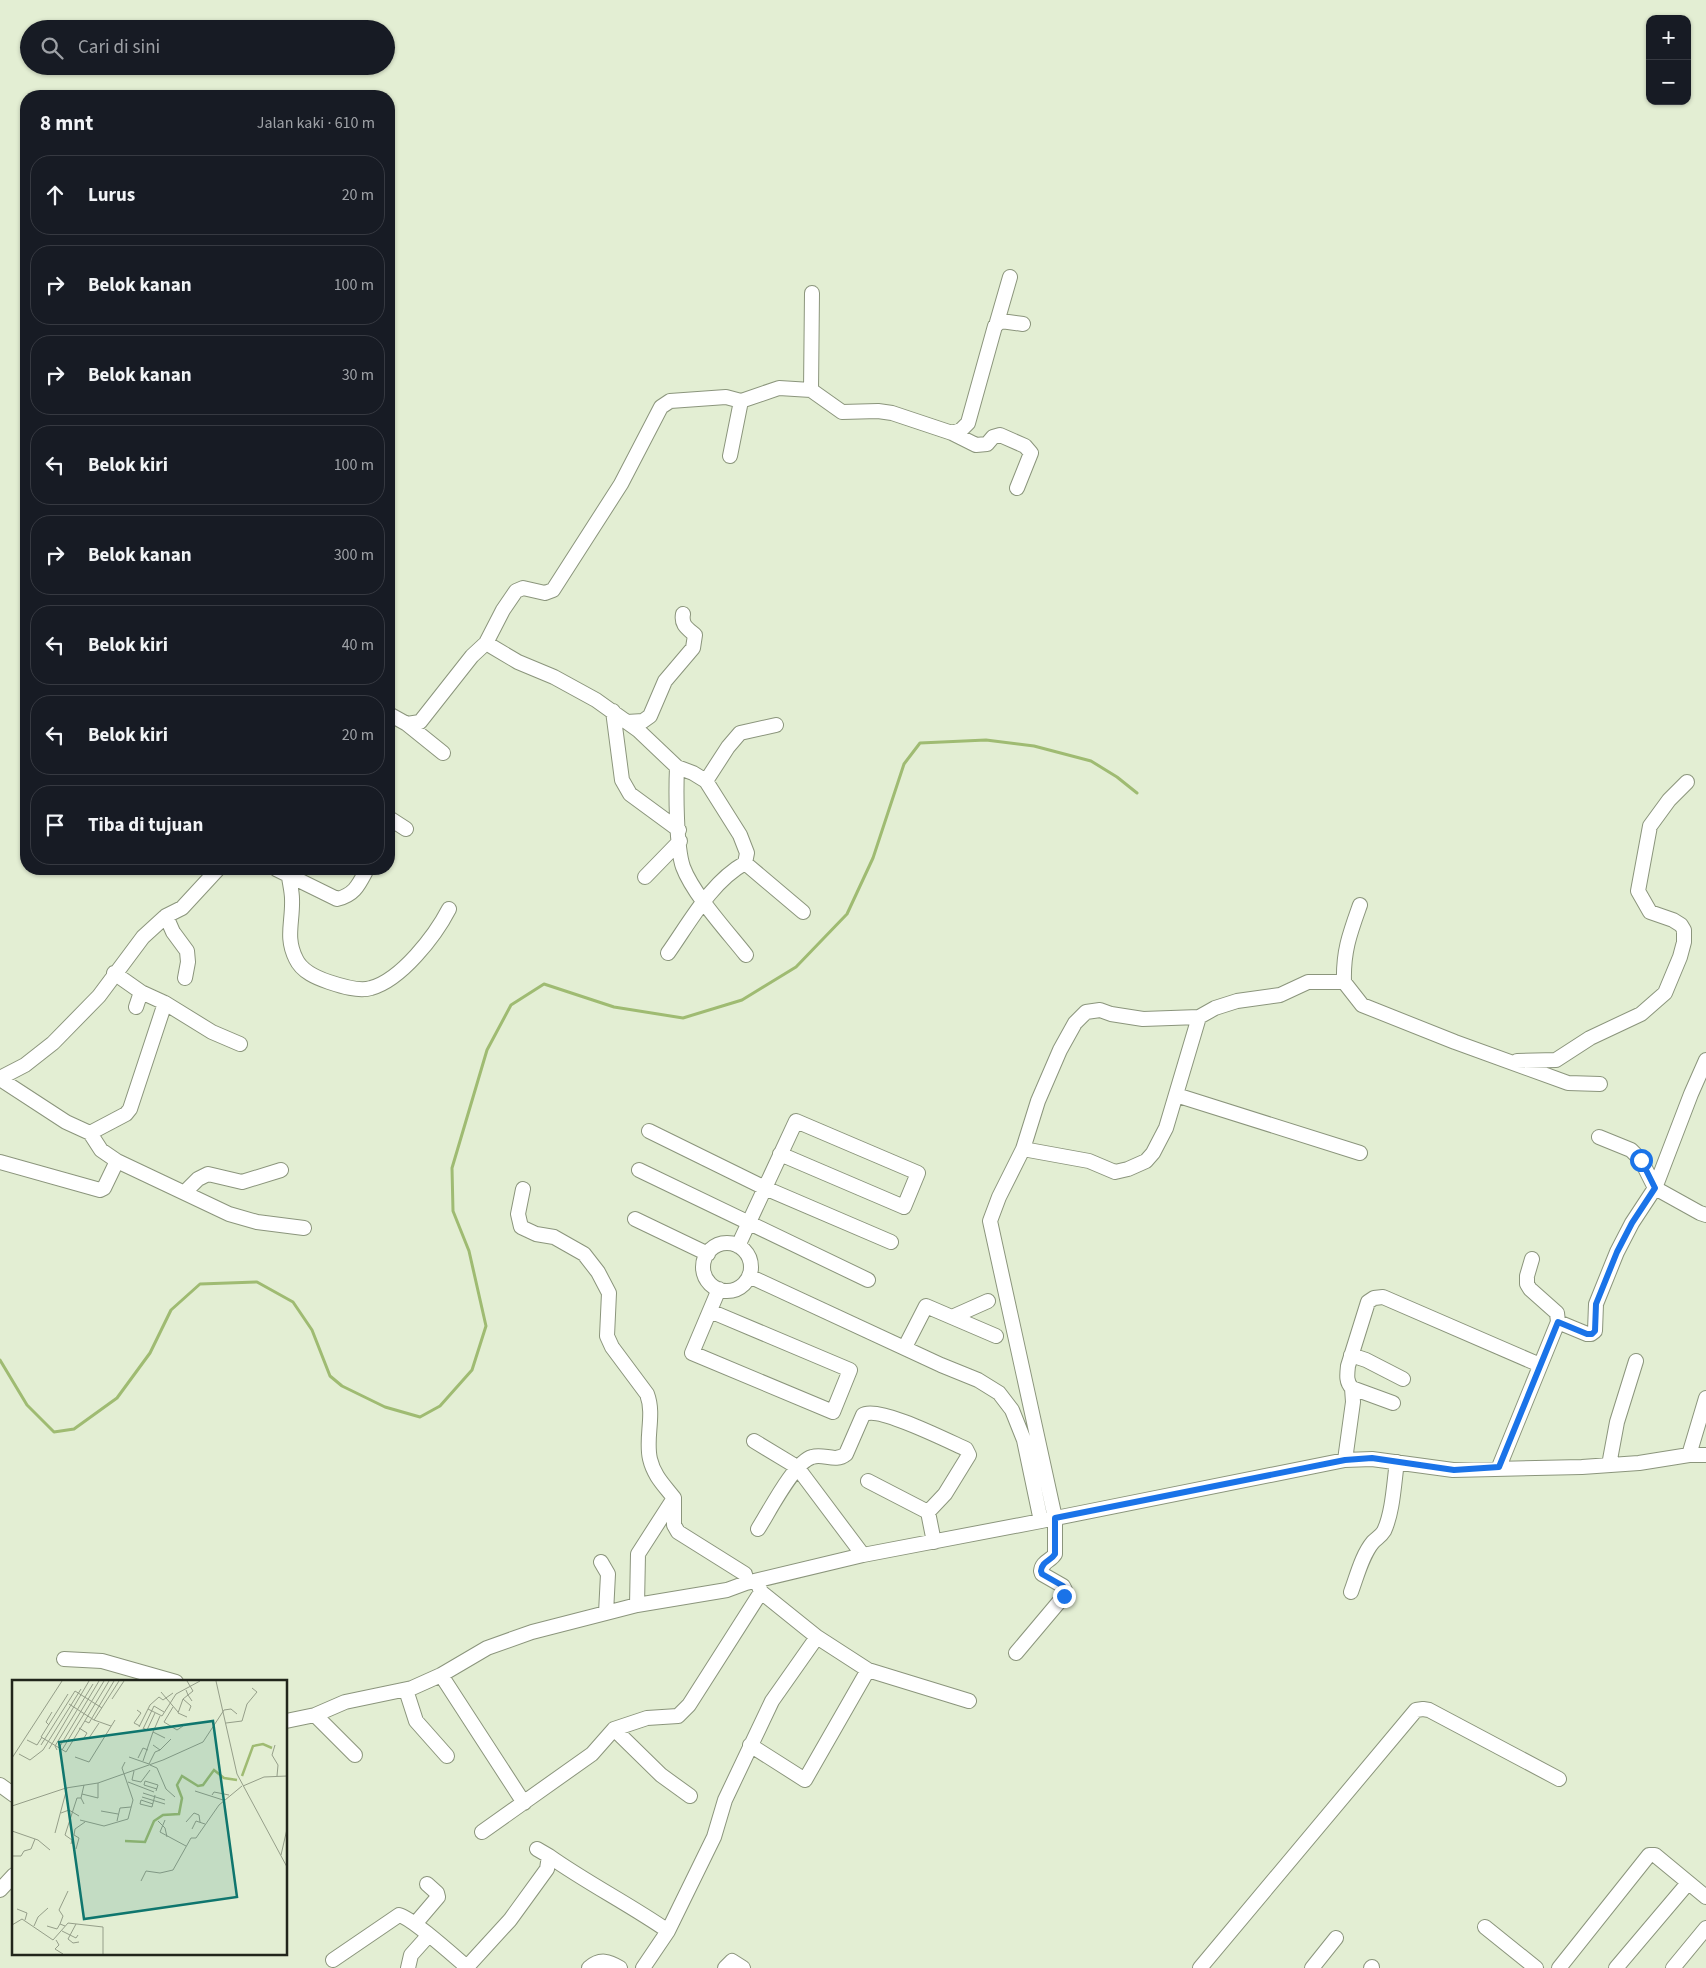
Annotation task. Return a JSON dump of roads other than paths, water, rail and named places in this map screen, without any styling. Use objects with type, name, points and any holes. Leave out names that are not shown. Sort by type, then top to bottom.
[{"type":"street","points":[[952,433],[961,430],[968,422],[1010,277]]},
{"type":"street","points":[[811,390],[813,353],[812,293]]},
{"type":"street","points":[[997,322],[1001,320],[1023,324]]},
{"type":"street","points":[[407,724],[420,722],[472,656],[486,643],[503,610],[516,592],[523,588],[545,593],[553,590],[620,484],[661,407],[670,401],[726,397],[741,401],[779,388],[811,390],[842,412],[878,411],[892,413],[952,433],[976,445],[987,444],[993,437],[1000,434],[1025,446],[1031,453],[1017,488]]},
{"type":"street","points":[[730,456],[741,401]]},
{"type":"street","points":[[627,722],[643,721],[650,716],[665,681],[693,648],[695,635],[683,625],[684,614]]},
{"type":"street","points":[[486,643],[518,662],[554,677],[613,711],[677,767],[693,773],[706,781],[740,835],[747,853],[745,863]]},
{"type":"street","points":[[613,711],[624,787],[679,835]]},
{"type":"street","points":[[395,717],[407,724],[443,753]]},
{"type":"street","points":[[706,781],[728,747],[740,733],[776,724]]},
{"type":"street","points":[[677,767],[679,835],[683,866],[690,881],[704,901],[746,955]]},
{"type":"street","points":[[1509,1062],[1556,1060],[1590,1038],[1641,1014],[1665,993],[1680,957],[1684,942],[1684,930],[1681,925],[1673,920],[1650,912],[1638,891],[1650,826],[1669,800],[1686,782]]},
{"type":"street","points":[[395,822],[406,829]]},
{"type":"street","points":[[645,877],[679,835]]},
{"type":"street","points":[[668,953],[704,901],[734,869],[745,863]]},
{"type":"street","points":[[745,863],[803,912]]},
{"type":"street","points":[[0,1078],[25,1066],[53,1043],[99,996],[114,973],[143,937],[166,916],[182,908],[212,875]]},
{"type":"street","points":[[289,876],[337,900],[350,895],[356,890],[363,875]]},
{"type":"street","points":[[289,876],[292,897],[289,942],[297,961],[313,977],[342,986],[369,989],[389,980],[408,964],[436,931],[449,908]]},
{"type":"street","points":[[1360,904],[1346,945],[1343,966],[1344,982],[1362,1005],[1455,1042],[1568,1083],[1600,1084]]},
{"type":"street","points":[[166,916],[173,932],[186,951],[188,962],[185,978]]},
{"type":"street","points":[[114,973],[141,992],[165,1002],[212,1032],[240,1044]]},
{"type":"street","points":[[1016,1653],[1064,1596],[1065,1590],[1063,1586],[1042,1574],[1041,1571],[1045,1563],[1053,1558],[1055,1554],[990,1221],[999,1197],[1023,1149],[1038,1102],[1060,1050],[1075,1023],[1086,1012],[1100,1010],[1111,1014],[1143,1019],[1199,1017],[1215,1008],[1237,1000],[1280,995],[1308,982],[1344,982]]},
{"type":"street","points":[[136,1007],[141,992]]},
{"type":"street","points":[[90,1133],[126,1114],[130,1109],[165,1002]]},
{"type":"street","points":[[1023,1149],[1089,1161],[1115,1172],[1128,1169],[1146,1161],[1153,1153],[1166,1128],[1199,1017]]},
{"type":"street","points":[[1558,1322],[1587,1334],[1592,1334],[1595,1331],[1596,1304],[1617,1252],[1632,1223],[1655,1188],[1706,1060]]},
{"type":"street","points":[[0,1078],[66,1122],[90,1133],[101,1150],[117,1161],[229,1214],[257,1222],[304,1228]]},
{"type":"street","points":[[1176,1095],[1360,1153]]},
{"type":"street","points":[[738,1246],[780,1154],[796,1121],[918,1173],[904,1207],[780,1154]]},
{"type":"street","points":[[649,1131],[765,1188],[890,1242]]},
{"type":"street","points":[[1599,1138],[1631,1150],[1641,1160],[1655,1188],[1706,1215]]},
{"type":"street","points":[[0,1162],[100,1190],[104,1188],[117,1161]]},
{"type":"street","points":[[185,1192],[198,1179],[208,1174],[242,1182],[281,1170]]},
{"type":"street","points":[[639,1170],[868,1280]]},
{"type":"street","points":[[523,1190],[518,1214],[522,1227],[536,1234],[554,1237],[584,1254],[598,1272],[605,1286],[608,1293],[607,1336],[612,1347],[647,1394],[651,1412],[649,1457],[660,1483],[674,1498],[674,1525],[678,1532],[745,1574],[755,1585],[817,1637],[868,1670],[969,1701]]},
{"type":"street","points":[[635,1219],[708,1254]]},
{"type":"street","points":[[732,1244],[738,1246],[747,1254],[750,1260],[749,1276],[745,1283],[735,1290],[720,1289],[712,1285],[705,1275],[704,1263],[708,1254],[720,1245],[732,1244]]},
{"type":"street","points":[[1499,1467],[1558,1322],[1557,1313],[1530,1289],[1527,1284],[1532,1258]]},
{"type":"street","points":[[749,1276],[978,1380],[999,1393],[1012,1410],[1024,1440],[1048,1520]]},
{"type":"street","points":[[710,1311],[850,1370],[833,1412],[692,1353],[710,1311],[720,1289]]},
{"type":"street","points":[[1393,1403],[1348,1385],[1347,1376],[1352,1355],[1368,1302],[1374,1298],[1382,1296],[1540,1365]]},
{"type":"street","points":[[952,1317],[988,1301]]},
{"type":"street","points":[[905,1347],[926,1306],[996,1336]]},
{"type":"street","points":[[1352,1355],[1403,1379]]},
{"type":"street","points":[[1609,1465],[1617,1422],[1636,1361]]},
{"type":"street","points":[[1345,1460],[1352,1410],[1352,1388]]},
{"type":"street","points":[[1688,1455],[1706,1398]]},
{"type":"street","points":[[758,1529],[797,1467],[812,1457],[842,1457],[846,1454],[866,1412],[888,1415],[966,1448],[969,1455],[945,1494],[928,1512]]},
{"type":"street","points":[[754,1441],[797,1467],[863,1555]]},
{"type":"street","points":[[288,1721],[315,1715],[345,1702],[406,1690],[441,1675],[487,1648],[532,1632],[636,1605],[755,1585],[863,1555],[1345,1460],[1372,1458],[1454,1470],[1499,1467],[1535,1468],[1609,1465],[1639,1463],[1688,1455],[1706,1455]]},
{"type":"street","points":[[1351,1592],[1364,1558],[1384,1530],[1389,1513],[1397,1462]]},
{"type":"street","points":[[868,1481],[928,1512]]},
{"type":"street","points":[[636,1605],[638,1554],[674,1498]]},
{"type":"street","points":[[928,1512],[934,1542]]},
{"type":"street","points":[[601,1562],[608,1574],[606,1613]]},
{"type":"street","points":[[482,1832],[592,1754],[614,1729],[647,1718],[678,1716],[684,1711],[689,1706],[755,1585]]},
{"type":"street","points":[[643,1968],[668,1931],[714,1837],[725,1800],[772,1701],[817,1637]]},
{"type":"street","points":[[64,1659],[102,1661],[169,1680]]},
{"type":"street","points":[[750,1745],[805,1780],[868,1670]]},
{"type":"street","points":[[441,1675],[524,1803]]},
{"type":"street","points":[[406,1690],[416,1721],[447,1756]]},
{"type":"street","points":[[1200,1968],[1416,1710],[1429,1710],[1559,1778]]},
{"type":"street","points":[[315,1715],[354,1755]]},
{"type":"street","points":[[614,1729],[662,1775],[690,1796]]},
{"type":"street","points":[[0,1785],[12,1794]]},
{"type":"street","points":[[333,1960],[399,1915],[405,1916],[468,1968],[510,1920],[547,1869],[543,1853],[576,1875],[632,1906],[668,1931]]},
{"type":"street","points":[[1559,1968],[1649,1855],[1655,1855],[1706,1897]]},
{"type":"street","points":[[0,1890],[12,1877]]},
{"type":"street","points":[[1616,1968],[1688,1883]]},
{"type":"street","points":[[415,1924],[438,1897],[437,1893],[427,1884]]},
{"type":"street","points":[[1485,1927],[1536,1968]]},
{"type":"street","points":[[1673,1968],[1706,1928]]},
{"type":"street","points":[[408,1968],[411,1956],[428,1936]]},
{"type":"street","points":[[1312,1968],[1336,1938]]},
{"type":"street","points":[[589,1968],[602,1961],[609,1961],[620,1968]]},
{"type":"street","points":[[725,1968],[732,1961],[743,1968]]},
{"type":"waterway","points":[[0,1360],[27,1405],[54,1432],[74,1429],[117,1398],[150,1353],[171,1310],[200,1284],[257,1282],[293,1302],[312,1330],[330,1376],[342,1386],[385,1407],[420,1417],[440,1406],[472,1370],[486,1326],[469,1251],[453,1211],[452,1168],[487,1050],[511,1005],[544,984],[614,1007],[683,1018],[742,1000],[796,967],[847,914],[873,858],[904,764],[920,743],[986,740],[1034,746],[1091,761],[1117,777],[1137,793]]}]
